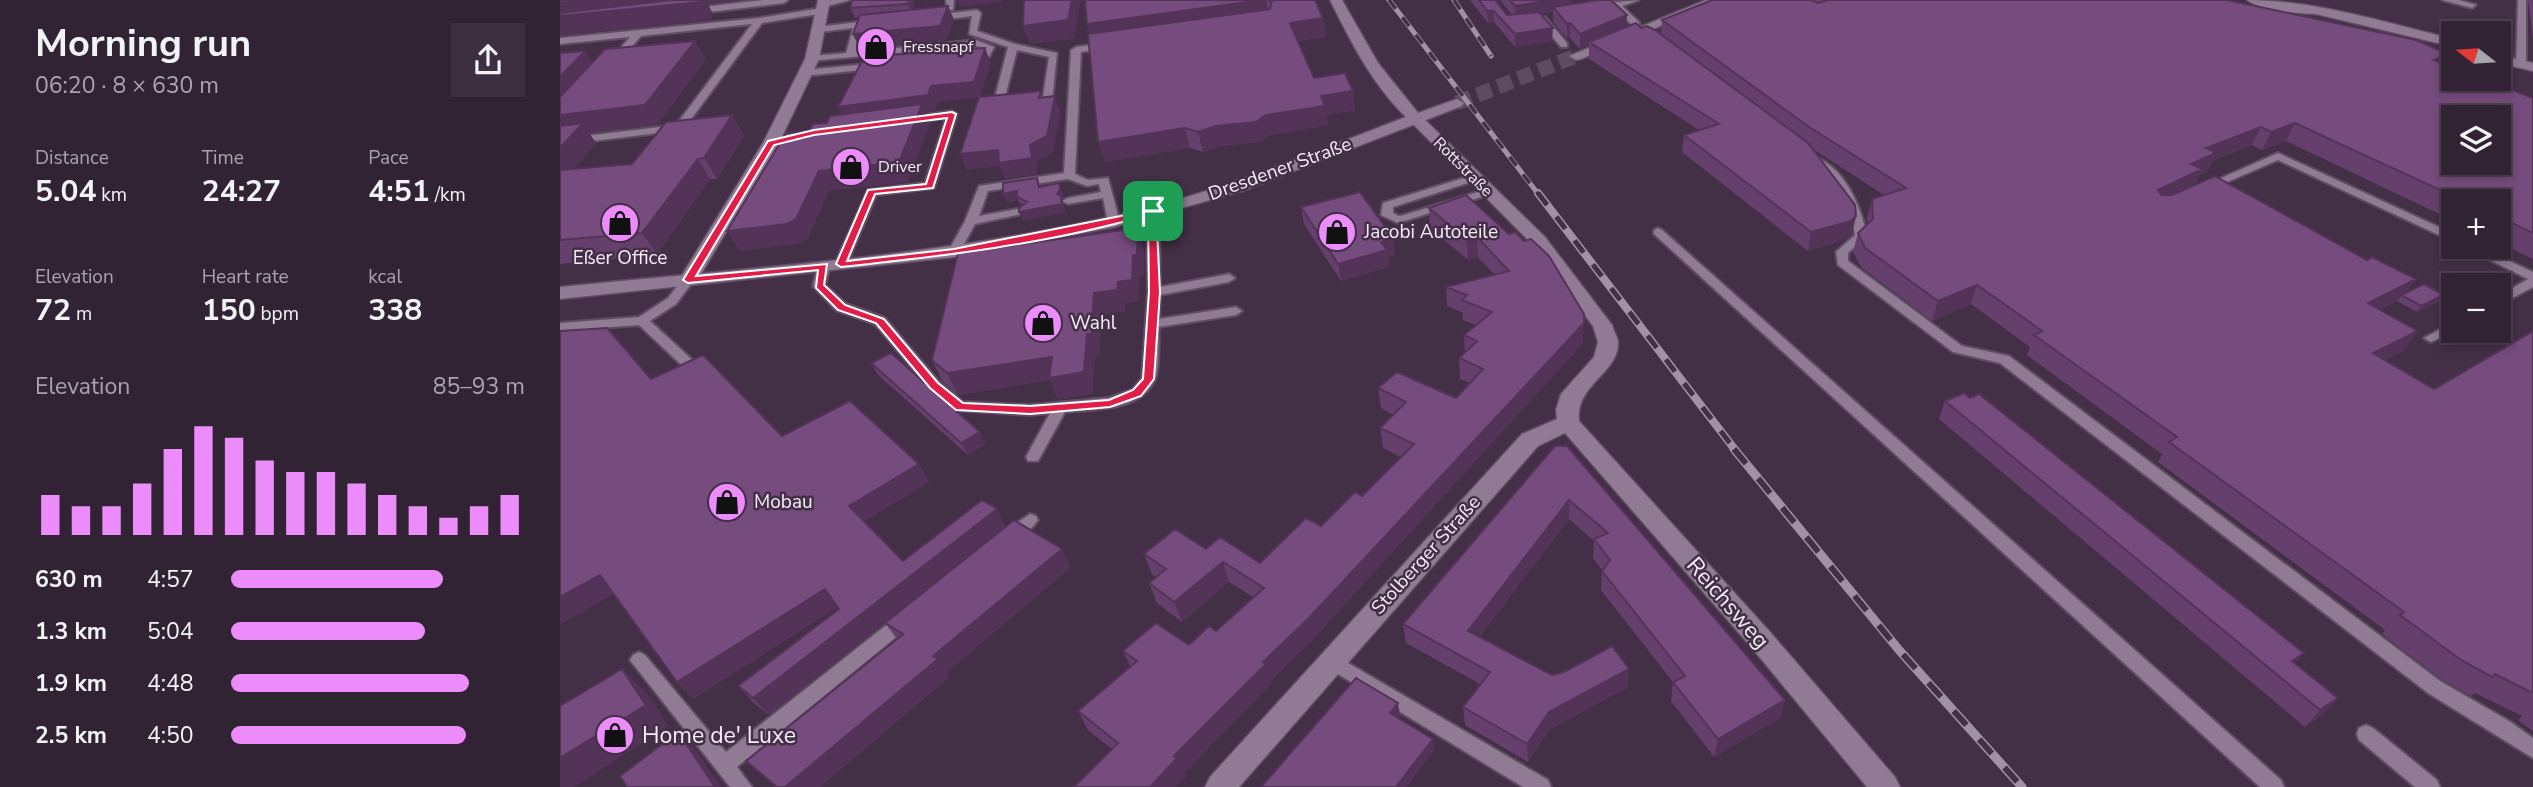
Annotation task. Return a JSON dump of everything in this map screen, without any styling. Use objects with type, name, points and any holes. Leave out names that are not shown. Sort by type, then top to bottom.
[{"type":"street","name":"Rottstraße","points":[[1336,0],[1378,75],[1394,97],[1539,242],[1602,325],[1608,342],[1604,359],[1572,394],[1567,410],[1568,423]]},
{"type":"street","points":[[1576,56],[1717,0]]},
{"type":"street","points":[[2253,0],[2294,9],[2316,10],[2441,40]]},
{"type":"street","points":[[688,280],[776,142],[809,66],[820,29],[823,5]]},
{"type":"street","points":[[2294,9],[2313,18],[2441,49]]},
{"type":"street","name":"Dresdener Straße","points":[[560,293],[954,252],[1114,222],[1254,181],[1457,103]]},
{"type":"street","name":"Stolberger Straße","points":[[1220,787],[1530,440],[1568,423]]},
{"type":"street","name":"Reichsweg","points":[[1568,423],[1761,640],[1885,787]]},
{"type":"lane","points":[[681,12],[784,0]]},
{"type":"lane","points":[[560,41],[759,21],[846,0]]},
{"type":"lane","points":[[1594,10],[1635,0]]},
{"type":"lane","points":[[2446,0],[2472,5]]},
{"type":"lane","points":[[2522,0],[2527,66]]},
{"type":"lane","points":[[1614,3],[1636,24]]},
{"type":"lane","points":[[924,18],[977,13],[972,32],[1013,46],[1054,55],[1048,100],[998,105],[1013,46]]},
{"type":"lane","points":[[1556,17],[1537,20],[1564,45]]},
{"type":"lane","points":[[560,142],[679,128],[759,21]]},
{"type":"lane","points":[[820,29],[872,23]]},
{"type":"lane","points":[[850,56],[858,25]]},
{"type":"lane","points":[[605,71],[638,34]]},
{"type":"lane","points":[[809,66],[850,56],[976,43],[989,47],[986,55],[959,58]]},
{"type":"lane","points":[[1069,176],[1076,50],[1115,45]]},
{"type":"lane","points":[[809,66],[889,65]]},
{"type":"lane","points":[[896,122],[952,114],[930,186],[872,192],[819,286],[841,307],[880,321],[934,385],[960,407],[1059,410],[1110,403],[1137,393],[1149,379],[1154,292],[1153,211]]},
{"type":"lane","points":[[1800,148],[1833,173],[1858,212],[1861,236],[1842,252],[1842,262],[1958,349],[2004,359],[2434,687],[2502,727],[2533,749]]},
{"type":"lane","points":[[2194,193],[2278,156],[2441,233]]},
{"type":"lane","points":[[954,252],[971,221],[983,188],[1069,176],[1087,183],[1104,180],[1114,222]]},
{"type":"lane","points":[[1473,178],[1387,205],[1387,215],[1398,219],[1407,218],[1488,192]]},
{"type":"lane","points":[[1068,201],[1108,194]]},
{"type":"lane","points":[[971,221],[1022,211]]},
{"type":"lane","points":[[1658,232],[2274,787]]},
{"type":"lane","points":[[2494,259],[2533,279]]},
{"type":"lane","points":[[1154,292],[1229,278]]},
{"type":"lane","points":[[2511,293],[2533,279]]},
{"type":"lane","points":[[560,327],[642,321],[672,301],[688,280]]},
{"type":"lane","points":[[1152,324],[1236,311]]},
{"type":"lane","points":[[642,321],[695,370]]},
{"type":"lane","points":[[2431,338],[2441,333]]},
{"type":"lane","points":[[1034,457],[1059,410]]},
{"type":"lane","points":[[997,546],[1030,520]]},
{"type":"lane","points":[[726,764],[921,607]]},
{"type":"lane","points":[[639,660],[726,764],[741,787]]},
{"type":"lane","points":[[1331,661],[1541,787]]},
{"type":"lane","points":[[2366,734],[2430,787]]},
{"type":"building","points":[[560,0],[582,0],[560,3]]},
{"type":"building","points":[[671,0],[702,0],[560,16],[560,13]]},
{"type":"building","points":[[852,0],[909,0],[908,4],[850,8]]},
{"type":"building","points":[[1024,0],[1072,0],[1068,20],[1023,26]]},
{"type":"building","points":[[1085,0],[1262,0],[1087,24]]},
{"type":"building","points":[[1268,0],[1315,0],[1323,18],[1290,23],[1314,78],[1345,73],[1353,91],[1321,96],[1325,106],[1266,115],[1256,122],[1216,126],[1198,132],[1185,128],[1098,142],[1088,34],[1270,9],[1272,1]]},
{"type":"building","points":[[1479,0],[1495,0],[1507,15],[1539,12],[1553,28],[1515,34],[1493,10],[1487,11]]},
{"type":"building","points":[[1510,0],[1551,0],[1515,6]]},
{"type":"building","points":[[1611,0],[1627,15],[1580,34],[1570,23],[1567,24],[1553,7]]},
{"type":"building","points":[[1712,0],[1811,0],[1818,3],[1829,0],[2227,0],[2416,40],[2441,51],[2441,57],[2434,60],[2441,62],[2441,91],[2511,90],[2533,98],[2533,233],[2511,223],[2511,189],[2441,190],[2295,123],[2271,132],[2261,127],[2206,148],[2216,153],[2191,164],[2202,169],[2158,190],[2162,195],[2172,195],[2215,176],[2367,260],[2372,257],[2416,279],[2368,303],[2418,331],[2373,353],[2434,389],[2533,331],[2533,693],[2495,674],[2492,677],[2461,660],[2400,615],[2404,612],[2169,442],[2177,437],[2034,335],[2042,331],[1977,285],[1938,301],[1865,248],[1858,233],[1873,219],[1872,199],[1906,188],[1809,127],[1662,20]]},
{"type":"building","points":[[948,6],[940,26],[853,34],[860,15]]},
{"type":"building","points":[[1636,23],[1641,28],[1647,26],[1655,30],[1808,143],[1855,205],[1856,216],[1851,221],[1811,232],[1684,135],[1719,124],[1589,42]]},
{"type":"building","points":[[695,41],[645,105],[560,115],[560,97],[605,49]]},
{"type":"building","points":[[985,48],[974,82],[931,86],[928,95],[838,107],[864,57]]},
{"type":"building","points":[[585,51],[560,77],[560,53]]},
{"type":"building","points":[[1041,91],[1039,98],[1055,96],[1047,136],[1030,145],[1032,158],[999,163],[998,150],[960,154],[979,97]]},
{"type":"building","points":[[922,104],[899,162],[819,171],[796,219],[787,224],[727,231],[786,133],[809,131],[813,124],[827,123],[830,116]]},
{"type":"building","points":[[732,115],[704,158],[698,159],[642,233],[560,240],[560,170],[632,164],[666,122]]},
{"type":"building","points":[[583,123],[560,148],[560,126]]},
{"type":"building","points":[[1037,178],[1039,187],[1059,183],[1057,194],[1061,196],[1062,204],[1019,212],[1019,208],[1027,202],[1017,197],[1017,191],[1003,194],[1003,183]]},
{"type":"building","points":[[1360,192],[1393,238],[1381,242],[1387,250],[1338,264],[1301,207]]},
{"type":"building","points":[[1466,195],[1509,234],[1515,232],[1524,241],[1531,239],[1549,256],[1584,314],[1584,323],[1309,618],[1263,662],[1266,664],[1174,756],[1177,758],[1150,787],[1074,787],[1118,743],[1078,711],[1137,661],[1123,651],[1156,623],[1189,645],[1209,626],[1216,631],[1264,588],[1223,562],[1174,602],[1149,583],[1166,569],[1144,554],[1175,529],[1206,549],[1220,537],[1260,563],[1306,518],[1321,526],[1355,492],[1362,496],[1414,444],[1380,428],[1406,402],[1378,388],[1397,372],[1456,398],[1483,369],[1459,358],[1477,341],[1464,335],[1492,312],[1462,300],[1467,295],[1446,287],[1509,271],[1477,237],[1467,240],[1429,208]]},
{"type":"building","name":"Wahl","points":[[1138,228],[1137,255],[1133,255],[1132,280],[1118,282],[1117,290],[1094,293],[1091,334],[1087,334],[1084,372],[1049,378],[1052,357],[947,373],[932,360],[958,253]]},
{"type":"building","points":[[2424,284],[2441,293],[2441,296],[2421,306],[2401,295]]},
{"type":"building","name":"Mobau","points":[[607,328],[651,379],[703,355],[782,436],[850,401],[919,464],[849,506],[903,561],[982,500],[997,509],[753,698],[738,686],[839,609],[825,589],[677,682],[600,575],[560,597],[560,331]]},
{"type":"building","points":[[891,353],[980,432],[961,443],[871,363]]},
{"type":"building","points":[[1964,393],[1970,398],[1979,394],[2304,653],[2292,661],[2338,698],[2320,710],[1945,401]]},
{"type":"building","points":[[1555,446],[1567,446],[1785,700],[1718,739],[1673,682],[1685,676],[1602,571],[1610,560],[1594,539],[1608,533],[1569,500],[1468,631],[1552,675],[1564,672],[1612,646],[1629,669],[1549,712],[1527,744],[1463,707],[1490,672],[1403,624]]},
{"type":"building","points":[[1014,520],[1062,549],[933,656],[938,659],[785,787],[777,787],[746,761],[903,634],[885,623]]},
{"type":"building","points":[[622,669],[646,705],[560,758],[560,706]]},
{"type":"building","points":[[1356,678],[1398,703],[1390,713],[1433,739],[1396,787],[1261,787]]},
{"type":"building","points":[[673,736],[681,736],[715,787],[627,787],[620,776]]},
{"type":"tunnel","points":[[1457,103],[1576,56]]},
{"type":"railway","points":[[1389,0],[1539,195]]},
{"type":"railway","points":[[1454,0],[1491,56]]},
{"type":"railway","points":[[1538,193],[1736,451]]},
{"type":"railway","points":[[1734,449],[1899,650],[2022,787]]},
{"type":"place","name":"Fressnapf","points":[[876,47]]},
{"type":"place","name":"Driver","points":[[851,167]]},
{"type":"place","name":"Eßer Office","points":[[620,223]]},
{"type":"place","name":"Jacobi Autoteile","points":[[1337,232]]},
{"type":"place","name":"Wahl","points":[[1043,323]]},
{"type":"place","name":"Mobau","points":[[727,502]]},
{"type":"place","name":"Home de' Luxe","points":[[615,735]]},
{"type":"route","points":[[952,114],[930,186],[872,192],[841,264],[954,252],[1114,222],[1153,211],[1154,292],[1149,379],[1137,393],[1110,403],[1059,410],[960,407],[934,385],[905,354],[895,337],[880,321],[841,307],[819,286],[824,266],[688,280],[771,143],[814,133],[952,114]]}]
